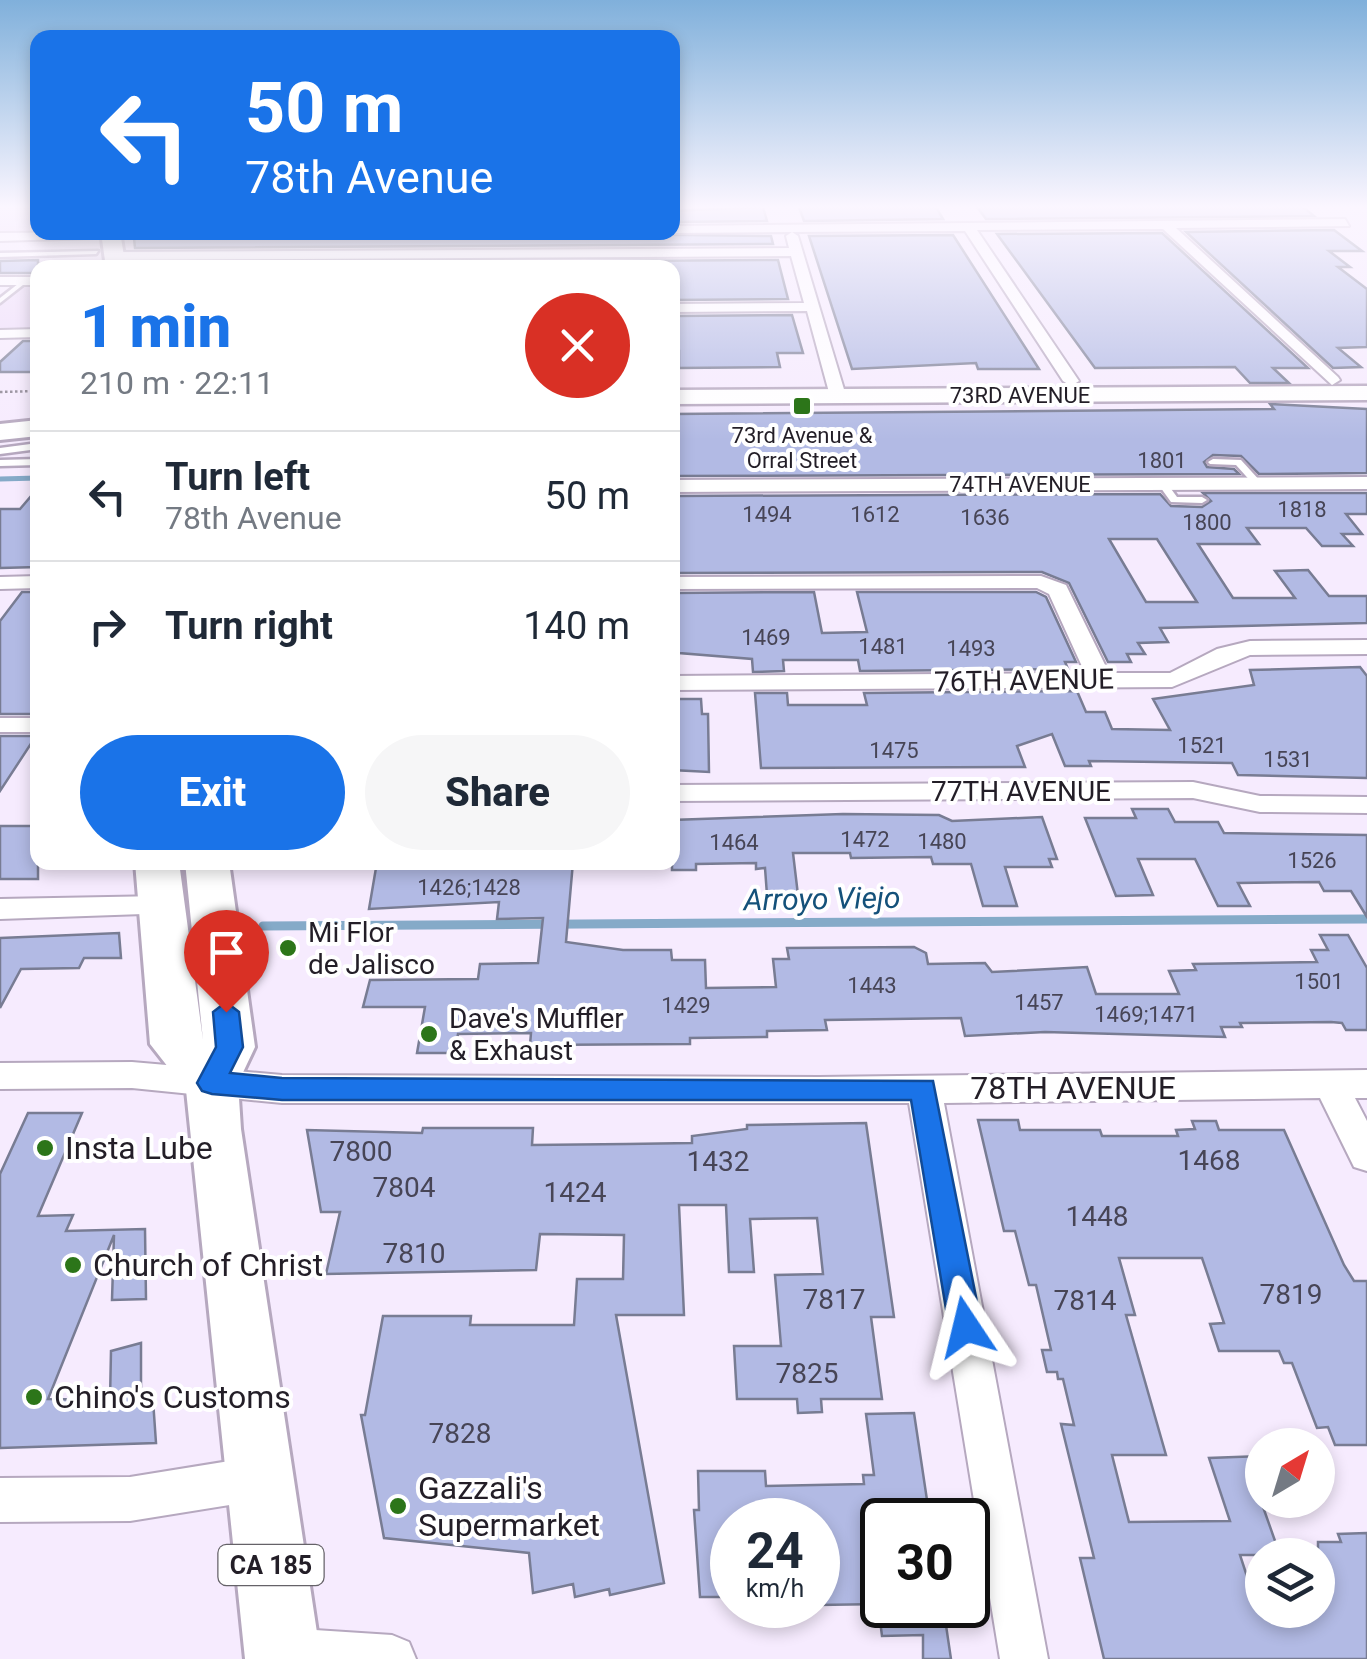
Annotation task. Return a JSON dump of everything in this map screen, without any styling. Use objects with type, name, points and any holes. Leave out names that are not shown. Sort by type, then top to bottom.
[{"type":"main road","name":"73RD AVENUE","points":[[680,397],[1071,381],[1367,380]]},
{"type":"main road","name":"73RD AVENUE","points":[[680,384],[835,389],[1367,392]]},
{"type":"main road","points":[[0,414],[30,410]]},
{"type":"main road","points":[[0,432],[30,429]]},
{"type":"main road","name":"CA 185","points":[[208,870],[229,1047],[212,1083],[234,1303],[283,1655]]},
{"type":"main road","points":[[160,884],[176,1044],[212,1083]]},
{"type":"street","points":[[806,284],[835,389]]},
{"type":"street","points":[[1007,284],[1071,381]]},
{"type":"street","points":[[1229,284],[1332,380]]},
{"type":"street","points":[[680,308],[812,307]]},
{"type":"street","points":[[0,334],[30,334]]},
{"type":"street","name":"74TH AVENUE","points":[[680,486],[1367,482]]},
{"type":"street","points":[[0,582],[30,582]]},
{"type":"street","points":[[680,584],[1041,582],[1058,590],[1098,678]]},
{"type":"street","name":"76TH AVENUE","points":[[680,683],[1172,680],[1190,675],[1211,658],[1253,648],[1367,648]]},
{"type":"street","points":[[0,726],[30,725]]},
{"type":"street","name":"77TH AVENUE","points":[[680,793],[1193,790],[1260,804],[1367,805]]},
{"type":"street","points":[[0,909],[160,884]]},
{"type":"street","name":"78TH AVENUE","points":[[0,1076],[132,1075],[282,1089],[1367,1084]]},
{"type":"street","points":[[1331,1085],[1367,1156]]},
{"type":"street","points":[[924,1089],[1024,1659]]},
{"type":"street","points":[[0,1500],[130,1499],[260,1478]]},
{"type":"street","points":[[283,1655],[392,1659]]},
{"type":"lane","points":[[0,302],[26,284]]},
{"type":"lane","points":[[0,302],[12,302],[0,312]]},
{"type":"lane","points":[[0,451],[30,447]]},
{"type":"lane","points":[[0,463],[30,462]]},
{"type":"lane","points":[[1213,462],[1238,462],[1258,483]]},
{"type":"lane","points":[[1162,484],[1174,500],[1202,500]]},
{"type":"path","points":[[0,392],[30,391]]},
{"type":"shaded area","points":[[13,287],[30,287],[30,330],[0,330],[0,298]]},
{"type":"building","points":[[680,284],[784,284],[788,299],[680,300]]},
{"type":"building","points":[[825,284],[985,284],[1039,369],[978,369],[976,363],[852,369]]},
{"type":"building","points":[[1034,284],[1218,284],[1308,368],[1273,368],[1289,383],[1250,383],[1235,367],[1095,368]]},
{"type":"building","points":[[1243,284],[1361,284],[1367,289],[1367,347],[1338,348],[1361,367],[1333,368]]},
{"type":"building","points":[[792,315],[803,353],[777,353],[780,367],[680,368],[680,316]]},
{"type":"building","points":[[23,341],[30,341],[30,372],[0,372],[0,362]]},
{"type":"building","points":[[1270,404],[1367,409],[1367,473],[1259,474],[1241,456],[1213,455],[1204,462],[1207,467],[1234,469],[1239,474],[680,476],[680,414],[1274,409]]},
{"type":"building","points":[[1203,493],[1367,493],[1367,514],[1346,514],[1362,534],[1342,534],[1353,546],[1322,546],[1306,528],[1247,528],[1259,544],[1198,544],[1233,598],[1295,598],[1275,571],[1308,570],[1329,596],[1367,596],[1367,623],[1160,628],[1168,642],[1138,643],[1145,654],[1127,654],[1131,662],[1108,662],[1069,583],[1042,572],[680,573],[680,496],[1160,494],[1171,506],[1202,507],[1211,501]],"holes":[[[1109,539],[1157,539],[1197,602],[1146,602]]]},
{"type":"building","points":[[30,497],[30,567],[0,568],[0,509],[20,509]]},
{"type":"building","points":[[22,592],[30,592],[30,714],[0,714],[0,621]]},
{"type":"building","points":[[814,592],[822,633],[867,632],[857,592],[1036,592],[1046,597],[1076,662],[1065,662],[1068,669],[860,671],[858,660],[783,660],[784,671],[753,672],[752,659],[680,653],[680,593]]},
{"type":"building","points":[[1360,667],[1367,676],[1367,778],[1238,775],[1232,763],[1089,761],[1091,766],[1065,766],[1052,734],[1017,746],[1025,767],[761,768],[755,693],[787,693],[788,705],[867,705],[864,693],[1077,691],[1086,712],[1105,712],[1112,729],[1170,730],[1153,699],[1254,685],[1250,670]]},
{"type":"building","points":[[680,699],[701,699],[702,714],[708,714],[709,772],[680,770]]},
{"type":"building","points":[[0,736],[30,736],[30,745],[0,791]]},
{"type":"building","points":[[1132,809],[1168,809],[1175,822],[1218,822],[1224,833],[1367,835],[1367,917],[1351,891],[1324,891],[1319,882],[1238,883],[1250,906],[1218,906],[1195,859],[1138,859],[1153,895],[1116,896],[1085,818],[1136,818]]},
{"type":"building","points":[[843,814],[939,815],[952,821],[1042,817],[1057,859],[1049,859],[1052,867],[1005,867],[1017,906],[983,906],[971,864],[933,864],[931,857],[851,858],[850,853],[793,853],[798,895],[767,895],[765,868],[756,869],[756,863],[696,864],[696,870],[680,870],[680,820]]},
{"type":"building","points":[[0,826],[30,826],[30,870],[38,870],[38,879],[0,879]]},
{"type":"building","points":[[376,870],[572,870],[566,942],[623,950],[671,950],[672,960],[705,960],[706,988],[776,987],[773,959],[789,959],[787,948],[914,947],[926,953],[928,964],[985,963],[992,972],[1087,967],[1096,994],[1179,994],[1169,971],[1196,970],[1193,964],[1317,962],[1311,950],[1328,950],[1320,935],[1348,935],[1367,968],[1367,1030],[1346,1030],[1342,1023],[1331,1022],[1240,1023],[1242,1027],[1221,1027],[1225,1037],[1045,1032],[965,1036],[961,1018],[825,1020],[827,1030],[767,1031],[767,1037],[690,1038],[690,1044],[530,1045],[531,1033],[458,1034],[455,1053],[417,1053],[425,1007],[363,1007],[370,980],[478,979],[480,964],[538,963],[543,918],[497,919],[499,902],[369,909]]},
{"type":"building","points":[[119,933],[121,958],[84,958],[79,968],[21,969],[0,1008],[0,938]]},
{"type":"building","points":[[28,1113],[82,1113],[38,1216],[73,1215],[66,1231],[145,1229],[146,1299],[112,1300],[114,1235],[48,1399],[110,1400],[111,1351],[141,1343],[141,1400],[153,1400],[156,1443],[0,1448],[0,1174]]},
{"type":"building","points":[[978,1120],[1018,1120],[1020,1130],[1100,1130],[1102,1136],[1178,1136],[1176,1130],[1195,1129],[1192,1121],[1216,1121],[1219,1130],[1284,1130],[1344,1265],[1354,1281],[1367,1281],[1367,1445],[1335,1445],[1335,1428],[1317,1428],[1292,1363],[1284,1363],[1279,1351],[1219,1351],[1210,1324],[1224,1323],[1202,1258],[1119,1258],[1135,1315],[1126,1315],[1166,1455],[1112,1455],[1129,1522],[1230,1521],[1209,1458],[1245,1457],[1245,1518],[1267,1518],[1274,1538],[1245,1538],[1245,1555],[1240,1555],[1245,1570],[1245,1628],[1335,1628],[1335,1542],[1341,1542],[1338,1534],[1367,1533],[1367,1659],[1104,1659],[1080,1558],[1094,1558],[1061,1424],[1074,1425],[1063,1379],[1058,1379],[1057,1372],[1047,1372],[1042,1350],[1051,1350],[1036,1285],[1029,1285],[1015,1231],[1004,1231]]},
{"type":"building","points":[[866,1123],[894,1317],[871,1317],[882,1399],[821,1399],[822,1412],[798,1413],[797,1399],[737,1399],[734,1346],[781,1346],[775,1275],[823,1274],[817,1218],[750,1219],[754,1272],[729,1272],[726,1205],[679,1205],[684,1315],[616,1315],[664,1583],[610,1595],[609,1589],[575,1597],[573,1584],[533,1593],[529,1553],[384,1538],[361,1415],[365,1415],[383,1316],[471,1316],[470,1325],[574,1325],[577,1279],[623,1279],[624,1235],[540,1234],[536,1270],[326,1274],[340,1212],[321,1212],[307,1130],[422,1133],[423,1128],[533,1128],[532,1145],[627,1144],[692,1143],[692,1136],[747,1129],[747,1125]]},
{"type":"building","points":[[914,1413],[927,1498],[860,1498],[860,1604],[840,1605],[840,1498],[710,1498],[710,1597],[700,1597],[694,1510],[699,1510],[698,1471],[765,1471],[766,1486],[864,1484],[863,1475],[874,1475],[866,1414]]},
{"type":"building","points":[[881,1628],[946,1628],[951,1659],[923,1659],[923,1635],[882,1636]]},
{"type":"waterway","name":"Arroyo Viejo","points":[[0,479],[30,478]]},
{"type":"waterway","name":"Arroyo Viejo","points":[[263,926],[1367,919]]},
{"type":"place","name":"73rd Avenue & Orral Street","points":[[802,406]]},
{"type":"place","name":"Mi Flor de Jalisco","points":[[288,948]]},
{"type":"place","name":"Dave's Muffler & Exhaust","points":[[429,1034]]},
{"type":"place","name":"Insta Lube","points":[[45,1148]]},
{"type":"place","name":"Church of Christ","points":[[73,1265]]},
{"type":"place","name":"Chino's Customs","points":[[34,1397]]},
{"type":"place","name":"Gazzali's Supermarket","points":[[398,1506]]},
{"type":"route","points":[[226,1012],[229,1047],[212,1083],[282,1089],[924,1089],[966,1327]]}]
